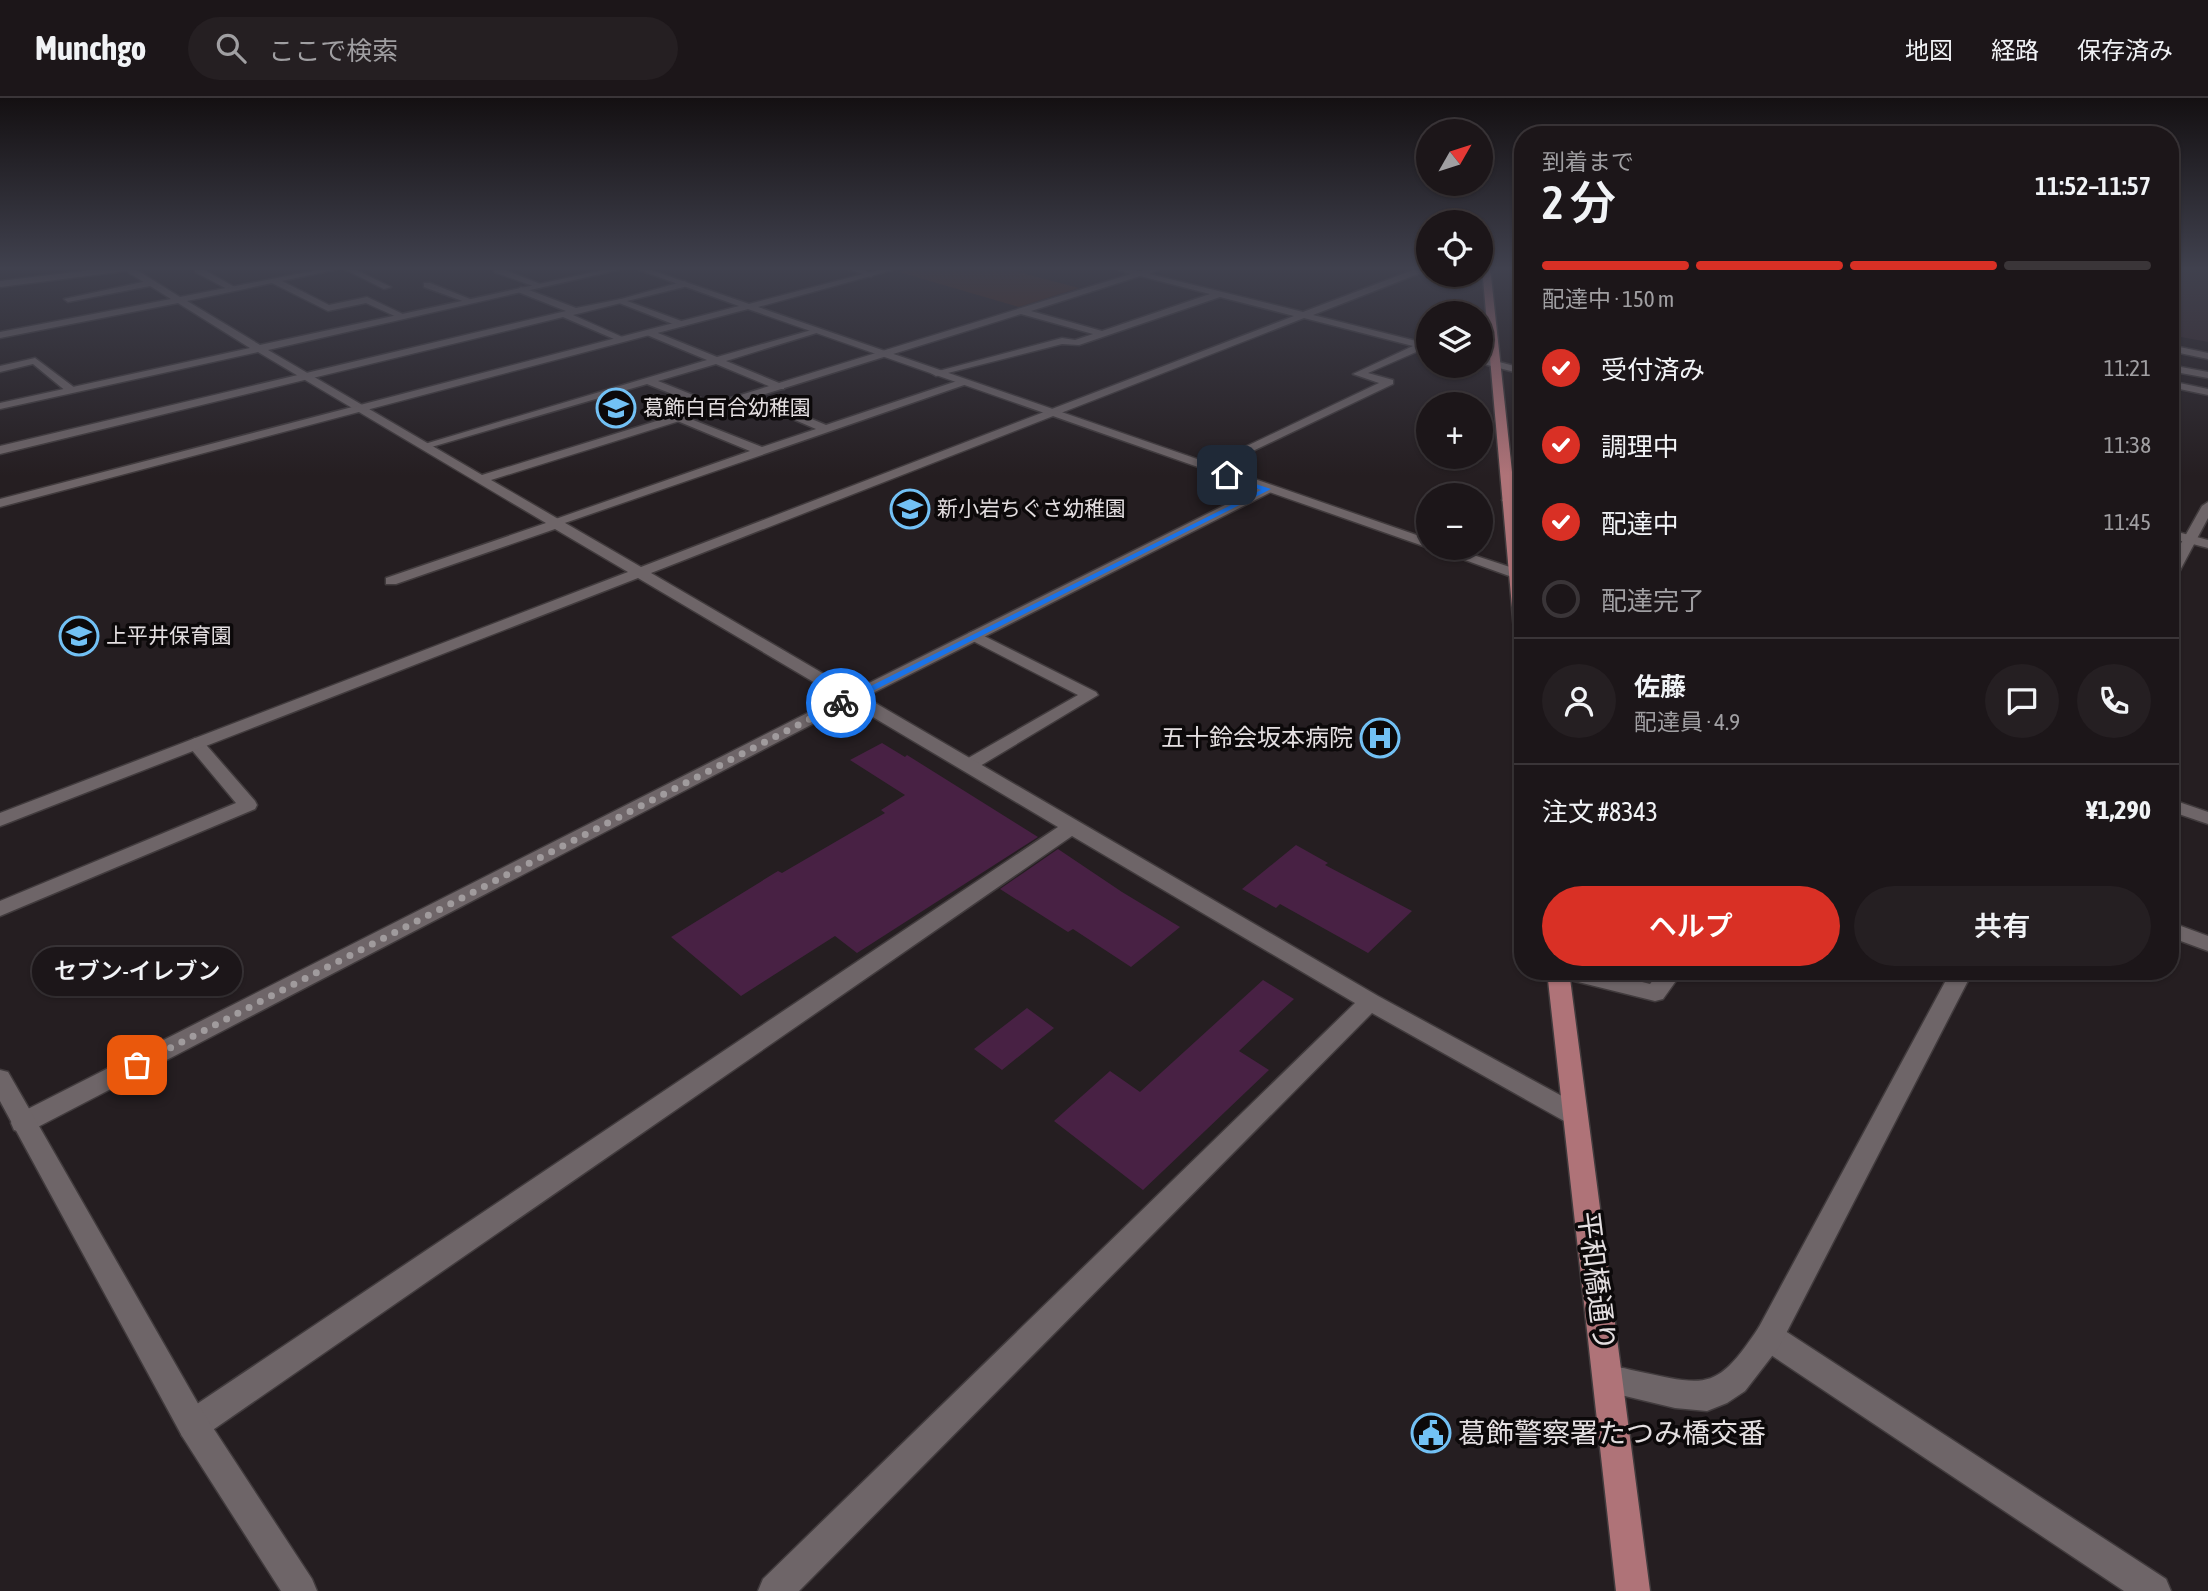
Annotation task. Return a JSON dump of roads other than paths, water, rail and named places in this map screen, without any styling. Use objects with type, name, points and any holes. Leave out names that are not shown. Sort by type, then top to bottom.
[{"type":"main road","points":[[1493,337],[1508,500],[1514,538]]},
{"type":"main road","name":"平和橋通り","points":[[1559,980],[1610,1380],[1633,1591]]},
{"type":"street","points":[[239,337],[1370,1002],[1576,1115]]},
{"type":"street","points":[[0,406],[309,337]]},
{"type":"street","points":[[0,450],[469,337]]},
{"type":"street","points":[[616,337],[624,340]]},
{"type":"street","points":[[0,503],[636,337]]},
{"type":"street","points":[[659,337],[780,387]]},
{"type":"street","points":[[424,446],[799,337]]},
{"type":"street","points":[[835,337],[1416,540]]},
{"type":"street","points":[[481,479],[937,337]]},
{"type":"street","points":[[936,373],[1062,341],[1076,343],[1095,337]]},
{"type":"street","points":[[0,820],[1248,337]]},
{"type":"street","points":[[1391,337],[1416,343]]},
{"type":"street","points":[[1207,468],[1389,382],[1358,373],[1416,350]]},
{"type":"street","points":[[2179,350],[2208,356]]},
{"type":"street","points":[[0,369],[35,361],[71,390]]},
{"type":"street","points":[[1493,363],[1514,369]]},
{"type":"street","points":[[2179,370],[2208,375]]},
{"type":"street","points":[[648,381],[714,407]]},
{"type":"street","points":[[391,581],[962,382]]},
{"type":"street","points":[[2179,386],[2208,391]]},
{"type":"street","points":[[748,396],[826,429]]},
{"type":"street","points":[[679,418],[761,452]]},
{"type":"street","points":[[23,1123],[853,697],[1267,489]]},
{"type":"street","points":[[1508,500],[1514,500]]},
{"type":"street","points":[[2179,559],[2208,506]]},
{"type":"street","points":[[2179,536],[2208,544]]},
{"type":"street","points":[[1474,560],[1514,573]]},
{"type":"street","points":[[970,765],[1090,695],[974,636]]},
{"type":"street","points":[[0,909],[248,805],[195,743]]},
{"type":"street","points":[[2179,807],[2208,818]]},
{"type":"street","points":[[193,1425],[1073,826]]},
{"type":"street","points":[[2179,933],[2208,944]]},
{"type":"street","points":[[1602,980],[1655,993],[1665,980]]},
{"type":"street","points":[[1610,1380],[1705,1397],[1723,1390],[1753,1362],[1769,1337],[1957,980]]},
{"type":"street","points":[[775,1591],[1370,1002]]},
{"type":"street","points":[[0,1079],[193,1425],[300,1591]]},
{"type":"street","points":[[1769,1337],[2154,1591]]},
{"type":"place","name":"葛飾白百合幼稚園","points":[[616,408]]},
{"type":"place","name":"新小岩ちぐさ幼稚園","points":[[910,509]]},
{"type":"place","name":"上平井保育園","points":[[79,636]]},
{"type":"place","name":"五十鈴会坂本病院","points":[[1380,738]]},
{"type":"place","name":"セブン-イレブン","points":[[137,1065]]},
{"type":"place","name":"葛飾警察署たつみ橋交番","points":[[1431,1433]]}]
